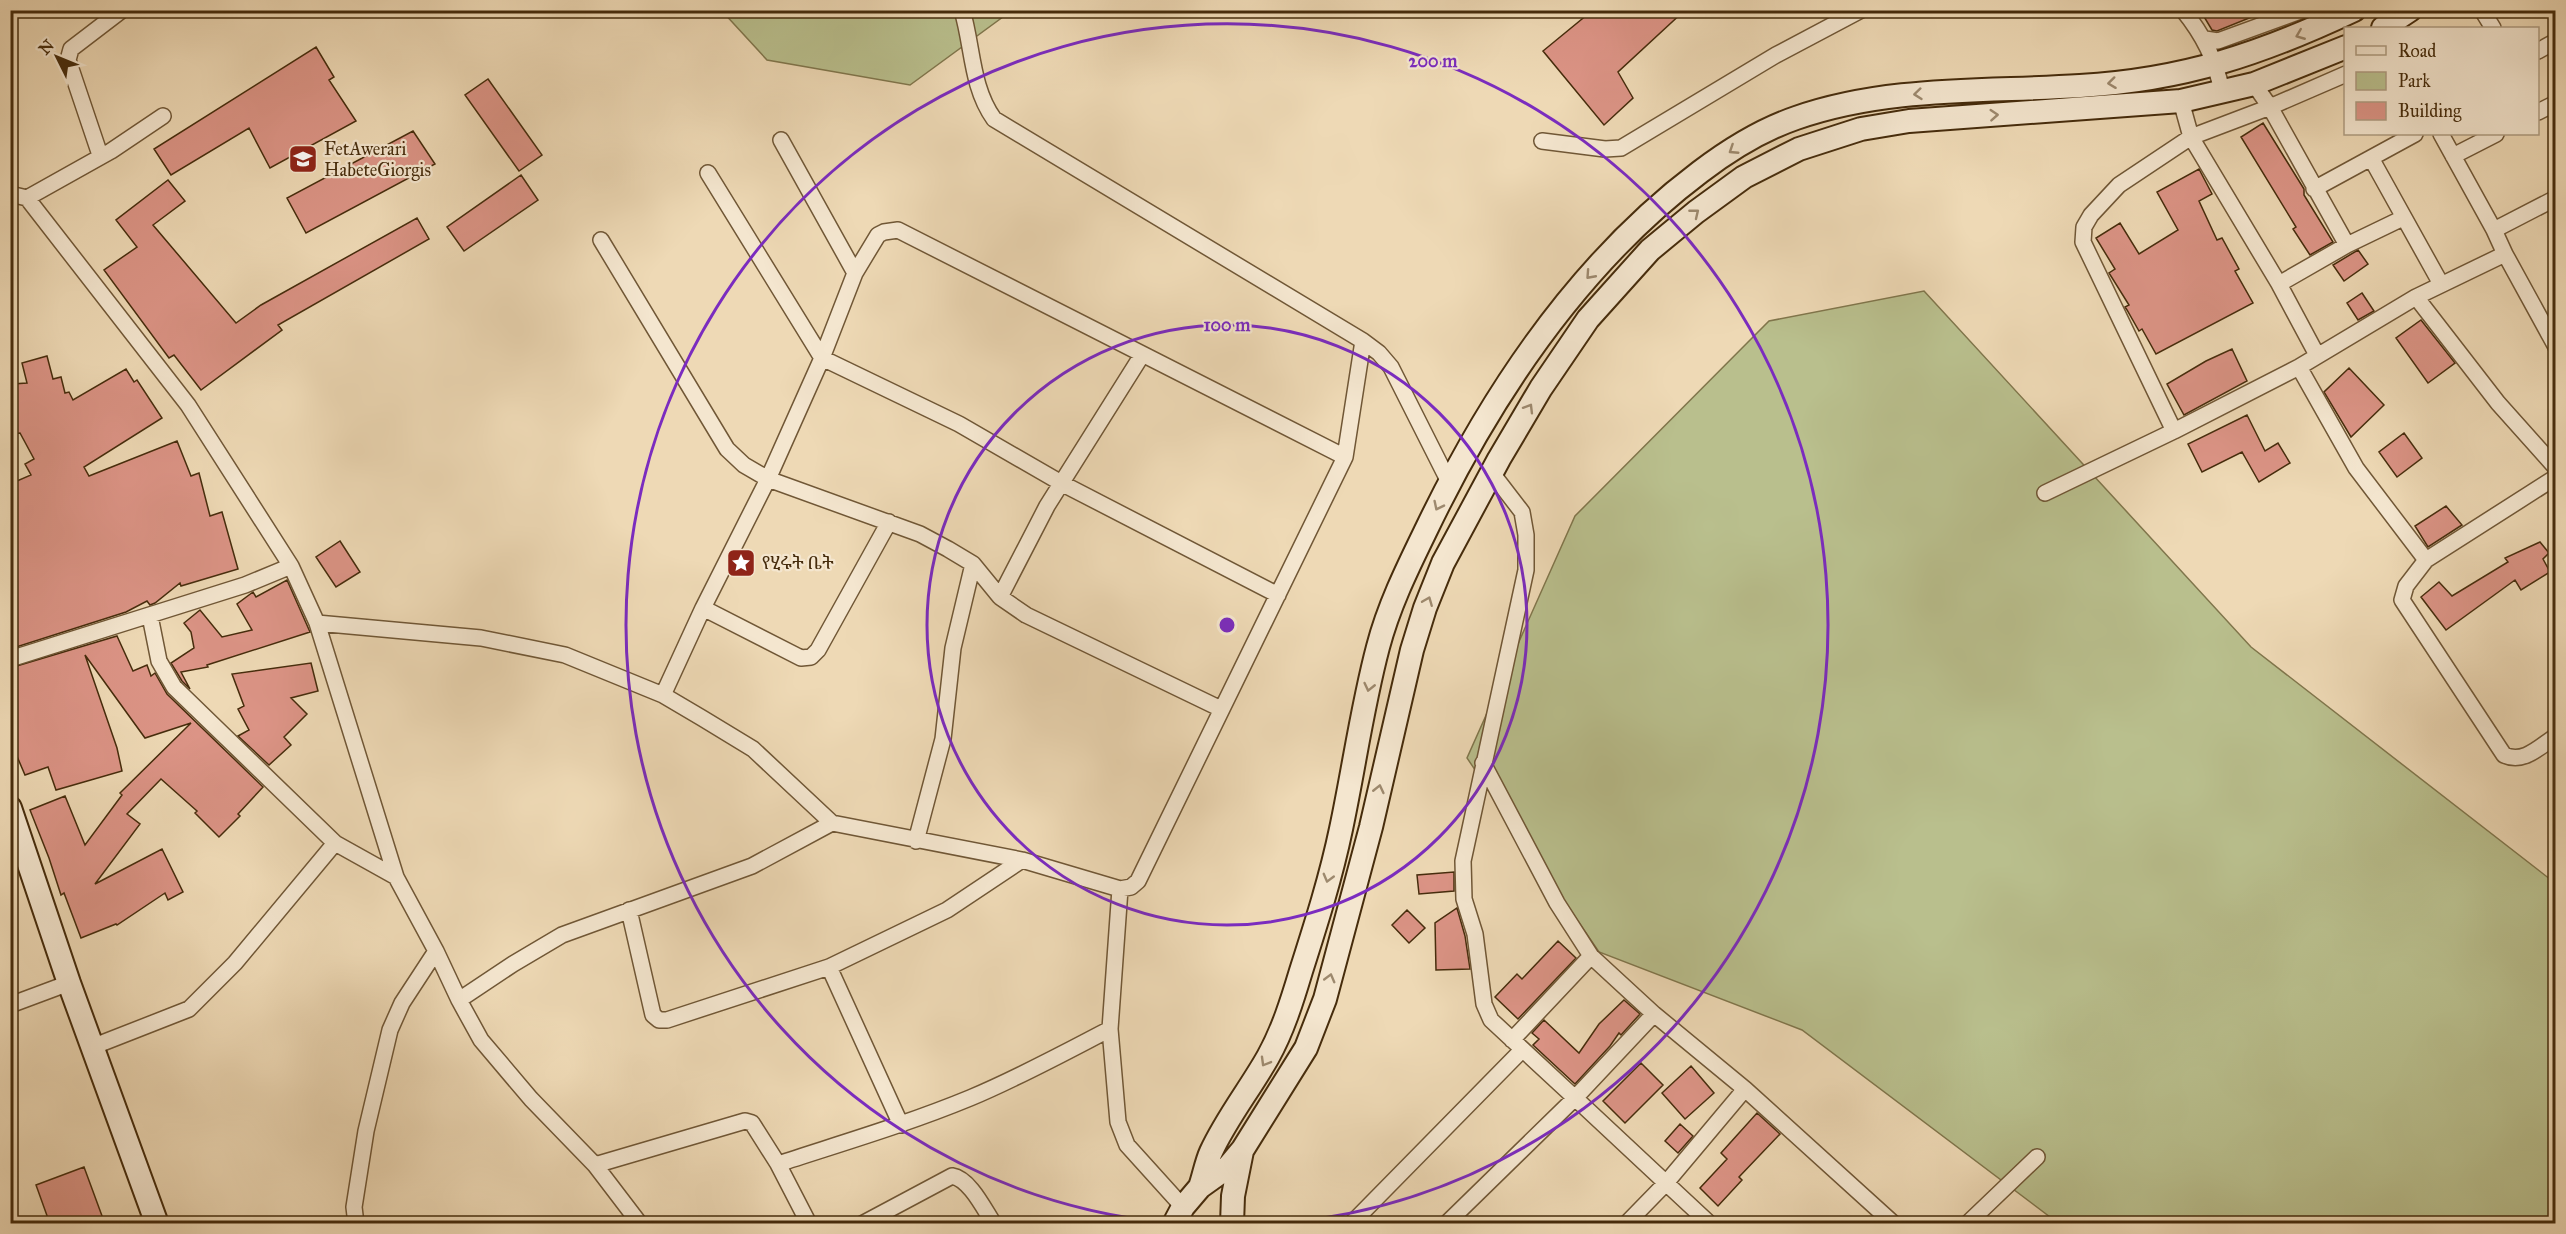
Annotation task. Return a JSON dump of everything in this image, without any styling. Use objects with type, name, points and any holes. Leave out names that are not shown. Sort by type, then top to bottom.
[{"type":"main road","points":[[1200,1187],[1210,1154],[1268,1058],[1285,1021],[1314,933],[1340,834],[1378,646],[1394,596],[1449,482],[1535,343],[1575,291],[1629,231],[1678,188],[1753,137],[1793,118],[1835,106],[1926,93],[2083,86],[2177,75],[2217,65],[2308,32],[2354,10]]},
{"type":"main road","points":[[2385,27],[2410,10]]},
{"type":"main road","points":[[1179,1215],[1200,1187],[1228,1167],[1243,1149],[1306,1048],[1325,999],[1371,827],[1412,650],[1425,608],[1443,563],[1495,466],[1541,388],[1588,319],[1650,250],[1744,177],[1799,149],[1861,129],[1908,121],[2181,101],[2254,84],[2344,48]]},
{"type":"main road","points":[[1362,719],[1394,725]]},
{"type":"main road","points":[[10,808],[15,835],[157,1224]]},
{"type":"main road","points":[[1232,1224],[1233,1196],[1243,1149]]},
{"type":"street","points":[[100,155],[68,60],[71,49],[122,10]]},
{"type":"street","points":[[962,10],[983,104],[994,119],[1363,340],[1391,367],[1449,482]]},
{"type":"street","points":[[2183,10],[2205,39],[2217,65],[2222,91]]},
{"type":"street","points":[[2205,39],[2218,41],[2303,10]]},
{"type":"street","points":[[2482,10],[2492,27]]},
{"type":"street","points":[[1542,141],[1605,149],[1622,148],[1776,55],[1857,11]]},
{"type":"street","points":[[2539,50],[2556,41]]},
{"type":"street","points":[[2174,431],[2083,242],[2084,227],[2091,215],[2119,185],[2191,137],[2270,107],[2344,75]]},
{"type":"street","points":[[2254,84],[2270,107],[2347,245]]},
{"type":"street","points":[[2181,101],[2191,137],[2279,284],[2317,355]]},
{"type":"street","points":[[2539,110],[2556,103]]},
{"type":"street","points":[[27,198],[100,155],[111,151],[163,116]]},
{"type":"street","points":[[2314,189],[2413,135]]},
{"type":"street","points":[[2442,135],[2556,347]]},
{"type":"street","points":[[2453,156],[2494,135]]},
{"type":"street","points":[[781,140],[855,273]]},
{"type":"street","points":[[2371,158],[2441,284]]},
{"type":"street","points":[[708,174],[822,358],[959,424],[1063,484],[1278,595]]},
{"type":"street","points":[[10,194],[27,198],[188,405],[291,566],[317,622],[396,877],[436,951],[459,1000],[481,1040],[531,1099],[595,1165],[640,1224]]},
{"type":"street","points":[[2494,230],[2556,198]]},
{"type":"street","points":[[2279,284],[2347,245],[2403,218]]},
{"type":"street","points":[[663,695],[703,608],[768,479],[822,358],[855,273],[878,235],[884,232],[898,230],[1345,457]]},
{"type":"street","points":[[601,240],[727,449],[744,465],[768,479],[920,534],[973,564],[1000,597],[1026,615],[1221,709]]},
{"type":"street","points":[[2045,493],[2299,367],[2416,297],[2505,254]]},
{"type":"street","points":[[2416,297],[2498,403],[2556,468]]},
{"type":"street","points":[[317,622],[482,638],[565,655],[663,695],[753,749],[832,823],[1022,860],[1120,889],[1131,887],[1138,881],[1345,457],[1363,340]]},
{"type":"street","points":[[1000,597],[1047,506],[1063,484],[1142,355]]},
{"type":"street","points":[[2299,367],[2356,468],[2426,560]]},
{"type":"street","points":[[1495,466],[1522,512],[1526,536],[1526,570],[1463,861],[1464,898],[1475,934],[1484,1004],[1491,1020],[1710,1224]]},
{"type":"street","points":[[2556,477],[2426,560],[2406,586],[2402,600],[2504,755],[2513,759],[2522,759],[2556,736]]},
{"type":"street","points":[[703,608],[801,658],[811,657],[818,650],[889,522]]},
{"type":"street","points":[[916,841],[943,739],[953,648],[973,564]]},
{"type":"street","points":[[10,660],[245,585],[291,566]]},
{"type":"street","points":[[150,616],[159,661],[174,687],[335,843],[396,877]]},
{"type":"street","points":[[1483,763],[1557,903],[1591,956],[1654,1014],[1745,1089],[1894,1224]]},
{"type":"street","points":[[459,1000],[562,935],[752,866],[832,823]]},
{"type":"street","points":[[92,1047],[189,1009],[235,963],[335,843]]},
{"type":"street","points":[[629,910],[653,1015],[659,1020],[667,1020],[829,967],[947,910],[1022,860]]},
{"type":"street","points":[[1120,889],[1110,1029],[1118,1122],[1127,1146],[1179,1215]]},
{"type":"street","points":[[356,1224],[354,1207],[366,1131],[390,1030],[402,1003],[436,951]]},
{"type":"street","points":[[1351,1224],[1517,1045],[1591,956]]},
{"type":"street","points":[[829,967],[901,1125]]},
{"type":"street","points":[[10,1005],[69,983]]},
{"type":"street","points":[[1446,1224],[1575,1098],[1654,1014]]},
{"type":"street","points":[[778,1164],[901,1125],[970,1098],[1038,1067],[1110,1029]]},
{"type":"street","points":[[1626,1224],[1666,1183],[1745,1089]]},
{"type":"street","points":[[595,1165],[740,1121],[752,1123],[778,1164],[809,1224]]},
{"type":"street","points":[[1967,1224],[2037,1157]]},
{"type":"street","points":[[862,1224],[952,1176],[959,1178],[967,1185],[994,1224]]},
{"type":"street","points":[[10,1219],[12,1224]]},
{"type":"green space","points":[[722,11],[1011,11],[910,85],[767,60]]},
{"type":"green space","points":[[1924,291],[2251,647],[2555,883],[2555,1223],[2058,1223],[1802,1030],[1599,952],[1467,758],[1575,516],[1769,321]]},
{"type":"building","points":[[1593,10],[1685,10],[1618,72],[1633,98],[1604,125],[1543,51]]},
{"type":"building","points":[[2200,10],[2269,10],[2217,31],[2212,30]]},
{"type":"building","points":[[316,47],[334,77],[329,80],[356,121],[270,168],[249,128],[171,175],[154,149]]},
{"type":"building","name":"FetAwerari HabeteGiorgis","points":[[488,79],[542,155],[519,171],[465,95]]},
{"type":"building","points":[[2263,123],[2304,189],[2304,195],[2333,242],[2310,255],[2293,229],[2296,227],[2241,137]]},
{"type":"building","name":"FetAwerari HabeteGiorgis","points":[[413,131],[435,164],[306,233],[287,198]]},
{"type":"building","points":[[2199,169],[2212,194],[2199,201],[2217,240],[2222,238],[2239,269],[2235,271],[2253,303],[2156,354],[2142,329],[2139,331],[2125,307],[2129,305],[2109,273],[2115,269],[2096,238],[2120,223],[2139,254],[2178,230],[2157,192]]},
{"type":"building","name":"FetAwerari HabeteGiorgis","points":[[521,175],[538,200],[464,251],[447,227]]},
{"type":"building","points":[[168,180],[185,201],[153,225],[236,323],[261,305],[417,218],[429,239],[278,325],[282,330],[201,390],[174,355],[169,358],[104,270],[137,247],[116,220]]},
{"type":"building","points":[[2358,250],[2368,264],[2344,281],[2333,265]]},
{"type":"building","points":[[2362,293],[2374,311],[2358,320],[2347,303]]},
{"type":"building","points":[[2421,320],[2455,363],[2428,383],[2396,338]]},
{"type":"building","points":[[2232,349],[2247,381],[2184,415],[2167,384]]},
{"type":"building","points":[[47,356],[53,379],[61,377],[65,393],[69,392],[73,400],[126,369],[134,382],[137,380],[162,418],[84,467],[89,476],[177,441],[191,476],[199,473],[210,516],[222,512],[238,569],[181,586],[180,583],[150,605],[147,601],[126,612],[10,649],[10,484],[31,475],[25,464],[34,459],[20,433],[10,434],[12,384],[27,383],[22,363]]},
{"type":"building","points":[[2349,368],[2384,405],[2351,437],[2324,392]]},
{"type":"building","points":[[2247,415],[2265,451],[2278,443],[2290,463],[2259,482],[2242,452],[2202,472],[2188,444]]},
{"type":"building","points":[[2404,433],[2422,458],[2397,477],[2379,452]]},
{"type":"building","points":[[2446,506],[2462,525],[2428,547],[2415,526]]},
{"type":"building","points":[[340,541],[360,572],[336,587],[316,557]]},
{"type":"building","points":[[2540,542],[2549,553],[2543,559],[2550,572],[2521,590],[2515,580],[2446,630],[2421,597],[2439,582],[2452,596],[2508,562],[2505,558]]},
{"type":"building","points":[[287,580],[310,632],[207,665],[208,667],[181,672],[190,689],[171,663],[194,648],[191,632],[184,623],[200,610],[222,637],[252,630],[237,604],[253,592],[256,597]]},
{"type":"building","points":[[117,636],[133,671],[147,665],[151,676],[155,673],[167,694],[263,787],[238,814],[240,816],[219,837],[195,813],[197,811],[161,779],[127,814],[140,824],[95,884],[162,849],[183,892],[168,900],[165,893],[117,925],[81,938],[64,893],[61,895],[30,810],[65,796],[85,845],[122,795],[120,793],[191,723],[145,738],[85,655],[117,748],[122,771],[56,790],[48,767],[25,775],[10,740],[10,668]]},
{"type":"building","points":[[311,663],[318,691],[291,698],[307,714],[284,737],[291,745],[269,765],[238,736],[249,730],[238,709],[244,706],[232,674]]},
{"type":"building","points":[[1454,872],[1454,891],[1419,894],[1417,875]]},
{"type":"building","points":[[1457,908],[1465,936],[1470,969],[1436,970],[1435,923]]},
{"type":"building","points":[[1407,910],[1425,928],[1409,943],[1392,925]]},
{"type":"building","points":[[1558,941],[1576,958],[1518,1019],[1495,997],[1517,974],[1522,979]]},
{"type":"building","points":[[1624,1000],[1640,1014],[1621,1035],[1619,1033],[1575,1084],[1533,1045],[1539,1039],[1532,1033],[1544,1020],[1579,1053],[1599,1024]]},
{"type":"building","points":[[1641,1063],[1663,1085],[1625,1123],[1603,1101]]},
{"type":"building","points":[[1691,1066],[1714,1093],[1685,1119],[1662,1093]]},
{"type":"building","points":[[1757,1113],[1780,1134],[1739,1177],[1742,1180],[1718,1206],[1700,1188],[1727,1159],[1721,1153]]},
{"type":"building","points":[[1680,1124],[1693,1136],[1678,1153],[1665,1141]]},
{"type":"building","points":[[84,1167],[105,1224],[50,1224],[36,1185]]},
{"type":"place","name":"FetAwerari HabeteGiorgis","points":[[303,159]]},
{"type":"place","name":"የሂሩት ቤት","points":[[741,563]]}]
